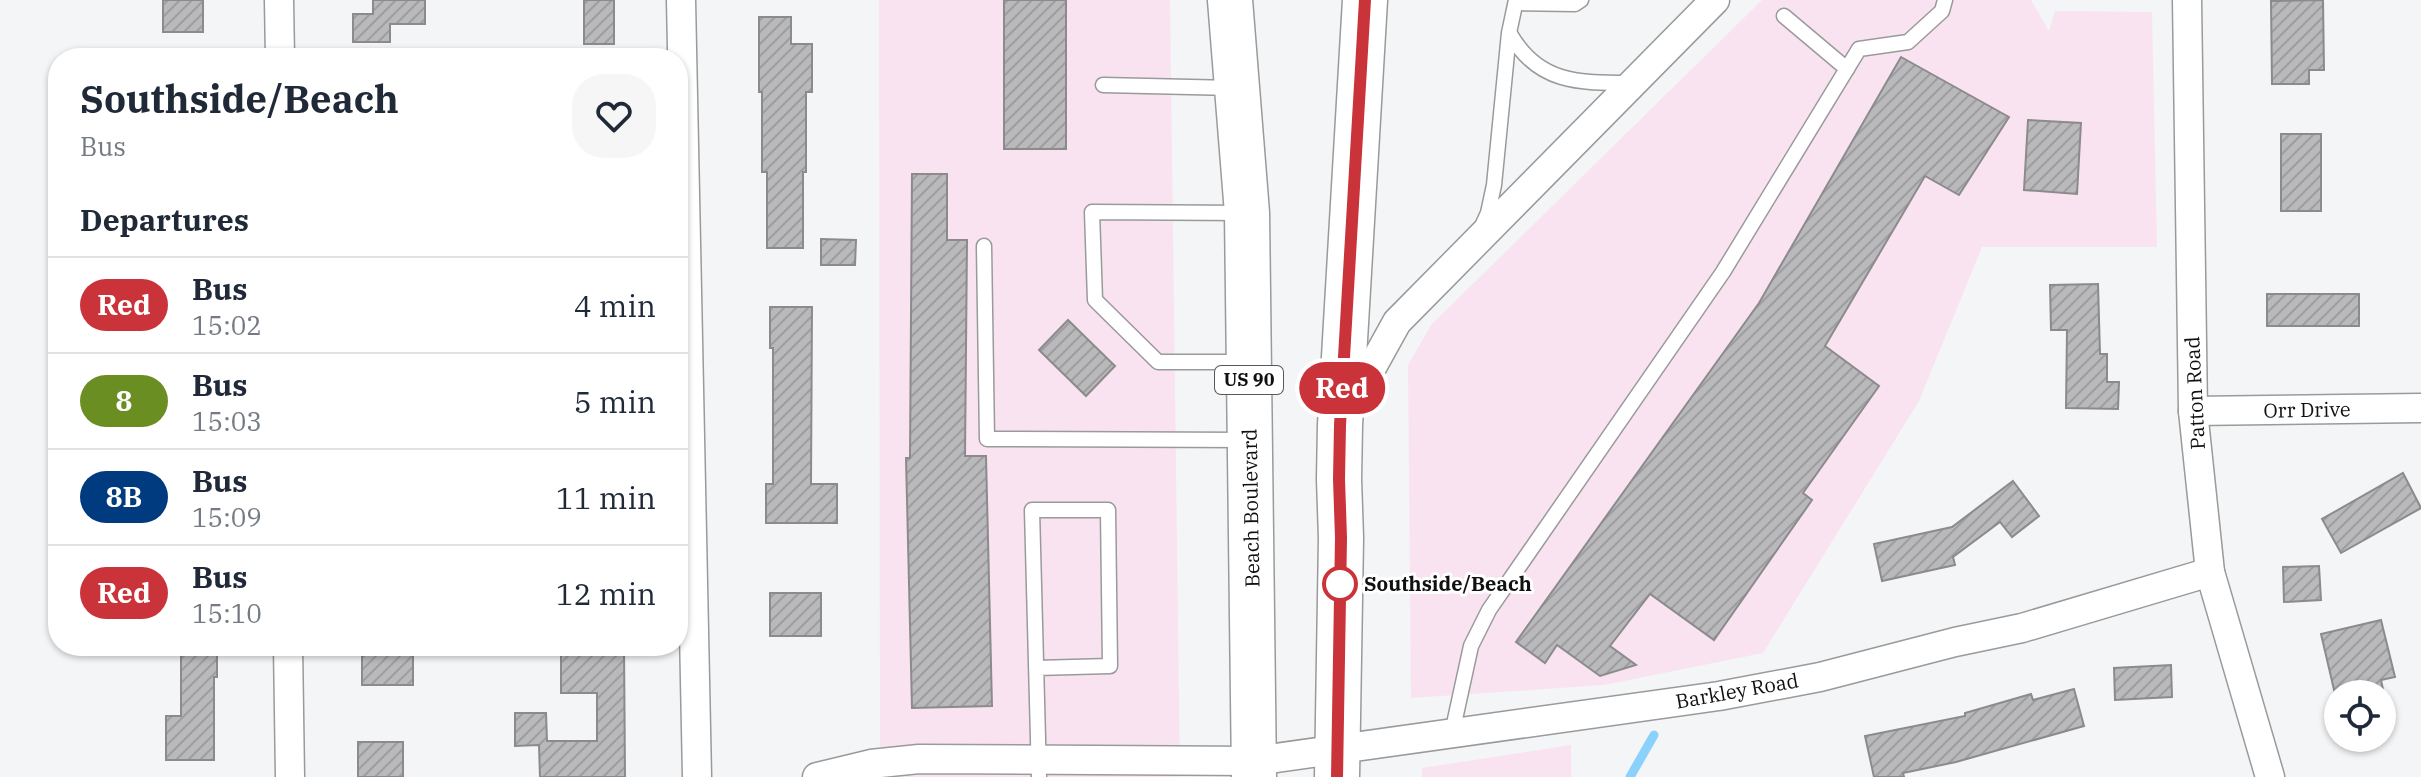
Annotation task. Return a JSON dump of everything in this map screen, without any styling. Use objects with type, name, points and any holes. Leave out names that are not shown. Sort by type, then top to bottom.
[{"type":"highway","name":"Beach Boulevard","points":[[1230,0],[1247,213],[1254,769]]},
{"type":"highway","points":[[1337,762],[1340,425],[1365,0]]},
{"type":"street","points":[[279,0],[280,48]]},
{"type":"street","points":[[681,0],[682,48]]},
{"type":"street","points":[[1340,425],[1397,322],[1715,0]]},
{"type":"street","name":"Patton Road","points":[[2187,0],[2193,411],[2210,572],[2270,777]]},
{"type":"street","points":[[688,238],[688,391],[697,777]]},
{"type":"street","name":"Orr Drive","points":[[2193,411],[2421,408]]},
{"type":"street","name":"Barkley Road","points":[[817,777],[871,764],[919,759],[1039,768],[1254,769],[1337,762],[1452,733],[1719,696],[1820,677],[2022,628],[2210,572]]},
{"type":"street","points":[[288,656],[290,777]]},
{"type":"lane","points":[[1476,242],[1488,213],[1494,185],[1509,33],[1516,2],[1575,4],[1581,0]]},
{"type":"lane","points":[[1452,733],[1471,646],[1489,610],[1723,272],[1859,49],[1908,42],[1942,11],[1945,0]]},
{"type":"lane","points":[[1784,16],[1847,69]]},
{"type":"lane","points":[[1509,33],[1520,52],[1539,68],[1562,79],[1634,83]]},
{"type":"lane","points":[[1103,85],[1238,88]]},
{"type":"lane","points":[[1247,213],[1092,212],[1095,300],[1158,362],[1249,362]]},
{"type":"lane","points":[[984,246],[987,439],[1250,440]]},
{"type":"lane","points":[[1036,668],[1110,666],[1108,510],[1032,510],[1036,668],[1039,768]]},
{"type":"shaded area","points":[[879,0],[1170,0],[1180,777],[880,777]]},
{"type":"shaded area","points":[[1762,0],[2031,0],[2049,31],[2055,11],[2152,12],[2157,247],[1982,247],[1919,401],[1763,653],[1604,685],[1411,698],[1408,365],[1431,325]]},
{"type":"shaded area","points":[[1571,745],[1571,777],[1422,777],[1422,768]]},
{"type":"building","points":[[163,0],[203,0],[203,32],[163,32]]},
{"type":"building","points":[[373,0],[425,0],[425,24],[390,24],[390,42],[353,42],[353,14],[373,14]]},
{"type":"building","points":[[584,0],[614,0],[614,44],[584,44]]},
{"type":"building","points":[[1004,0],[1066,0],[1066,149],[1004,149]]},
{"type":"building","points":[[2323,0],[2324,70],[2309,70],[2309,84],[2272,84],[2271,1]]},
{"type":"building","points":[[759,17],[791,17],[791,44],[812,44],[812,92],[806,92],[803,248],[767,248],[767,172],[762,172]]},
{"type":"building","points":[[1901,57],[2009,117],[1959,195],[1925,176],[1825,346],[1879,386],[1803,493],[1812,500],[1714,640],[1650,594],[1610,646],[1636,665],[1600,676],[1557,645],[1545,663],[1516,642],[1759,303]]},
{"type":"building","points":[[2028,120],[2081,123],[2077,194],[2024,190]]},
{"type":"building","points":[[2281,134],[2321,134],[2321,211],[2281,211]]},
{"type":"building","points":[[912,174],[947,174],[947,240],[967,240],[965,456],[986,456],[992,706],[912,708],[906,458],[910,458]]},
{"type":"building","points":[[821,239],[856,240],[855,265],[821,265]]},
{"type":"building","points":[[2098,284],[2100,354],[2107,354],[2107,382],[2119,382],[2118,409],[2066,408],[2067,330],[2051,330],[2050,285]]},
{"type":"building","points":[[2267,294],[2359,294],[2359,326],[2267,326]]},
{"type":"building","points":[[770,307],[812,307],[811,484],[837,484],[837,523],[766,523],[766,484],[773,484]]},
{"type":"building","points":[[1068,320],[1115,366],[1086,396],[1039,350]]},
{"type":"building","points":[[2403,473],[2421,508],[2341,553],[2322,519]]},
{"type":"building","points":[[2013,481],[2039,516],[2012,537],[2000,522],[1953,557],[1955,565],[1882,581],[1874,544],[1952,527]]},
{"type":"building","points":[[2319,566],[2321,600],[2284,602],[2283,567]]},
{"type":"building","points":[[770,593],[821,593],[821,636],[770,636]]},
{"type":"building","points":[[2381,620],[2395,677],[2332,680],[2321,634]]},
{"type":"building","points":[[181,656],[217,656],[214,760],[166,760],[166,716],[181,716]]},
{"type":"building","points":[[362,656],[413,656],[413,685],[362,685]]},
{"type":"building","points":[[561,656],[624,656],[625,777],[540,777],[539,745],[515,746],[515,713],[546,713],[547,741],[597,741],[597,693],[561,693]]},
{"type":"building","points":[[2171,665],[2172,697],[2115,700],[2114,668]]},
{"type":"building","points":[[2074,689],[2084,726],[1956,762],[1903,773],[1904,777],[1874,777],[1865,736],[1965,716],[1965,713],[2031,694],[2033,700]]},
{"type":"building","points":[[358,742],[403,742],[403,777],[358,777]]},
{"type":"waterway","points":[[1630,777],[1654,735]]},
{"type":"bus line","name":"Red","points":[[1337,777],[1340,425],[1365,0]]},
{"type":"place","name":"Southside/Beach","points":[[1340,584]]}]
